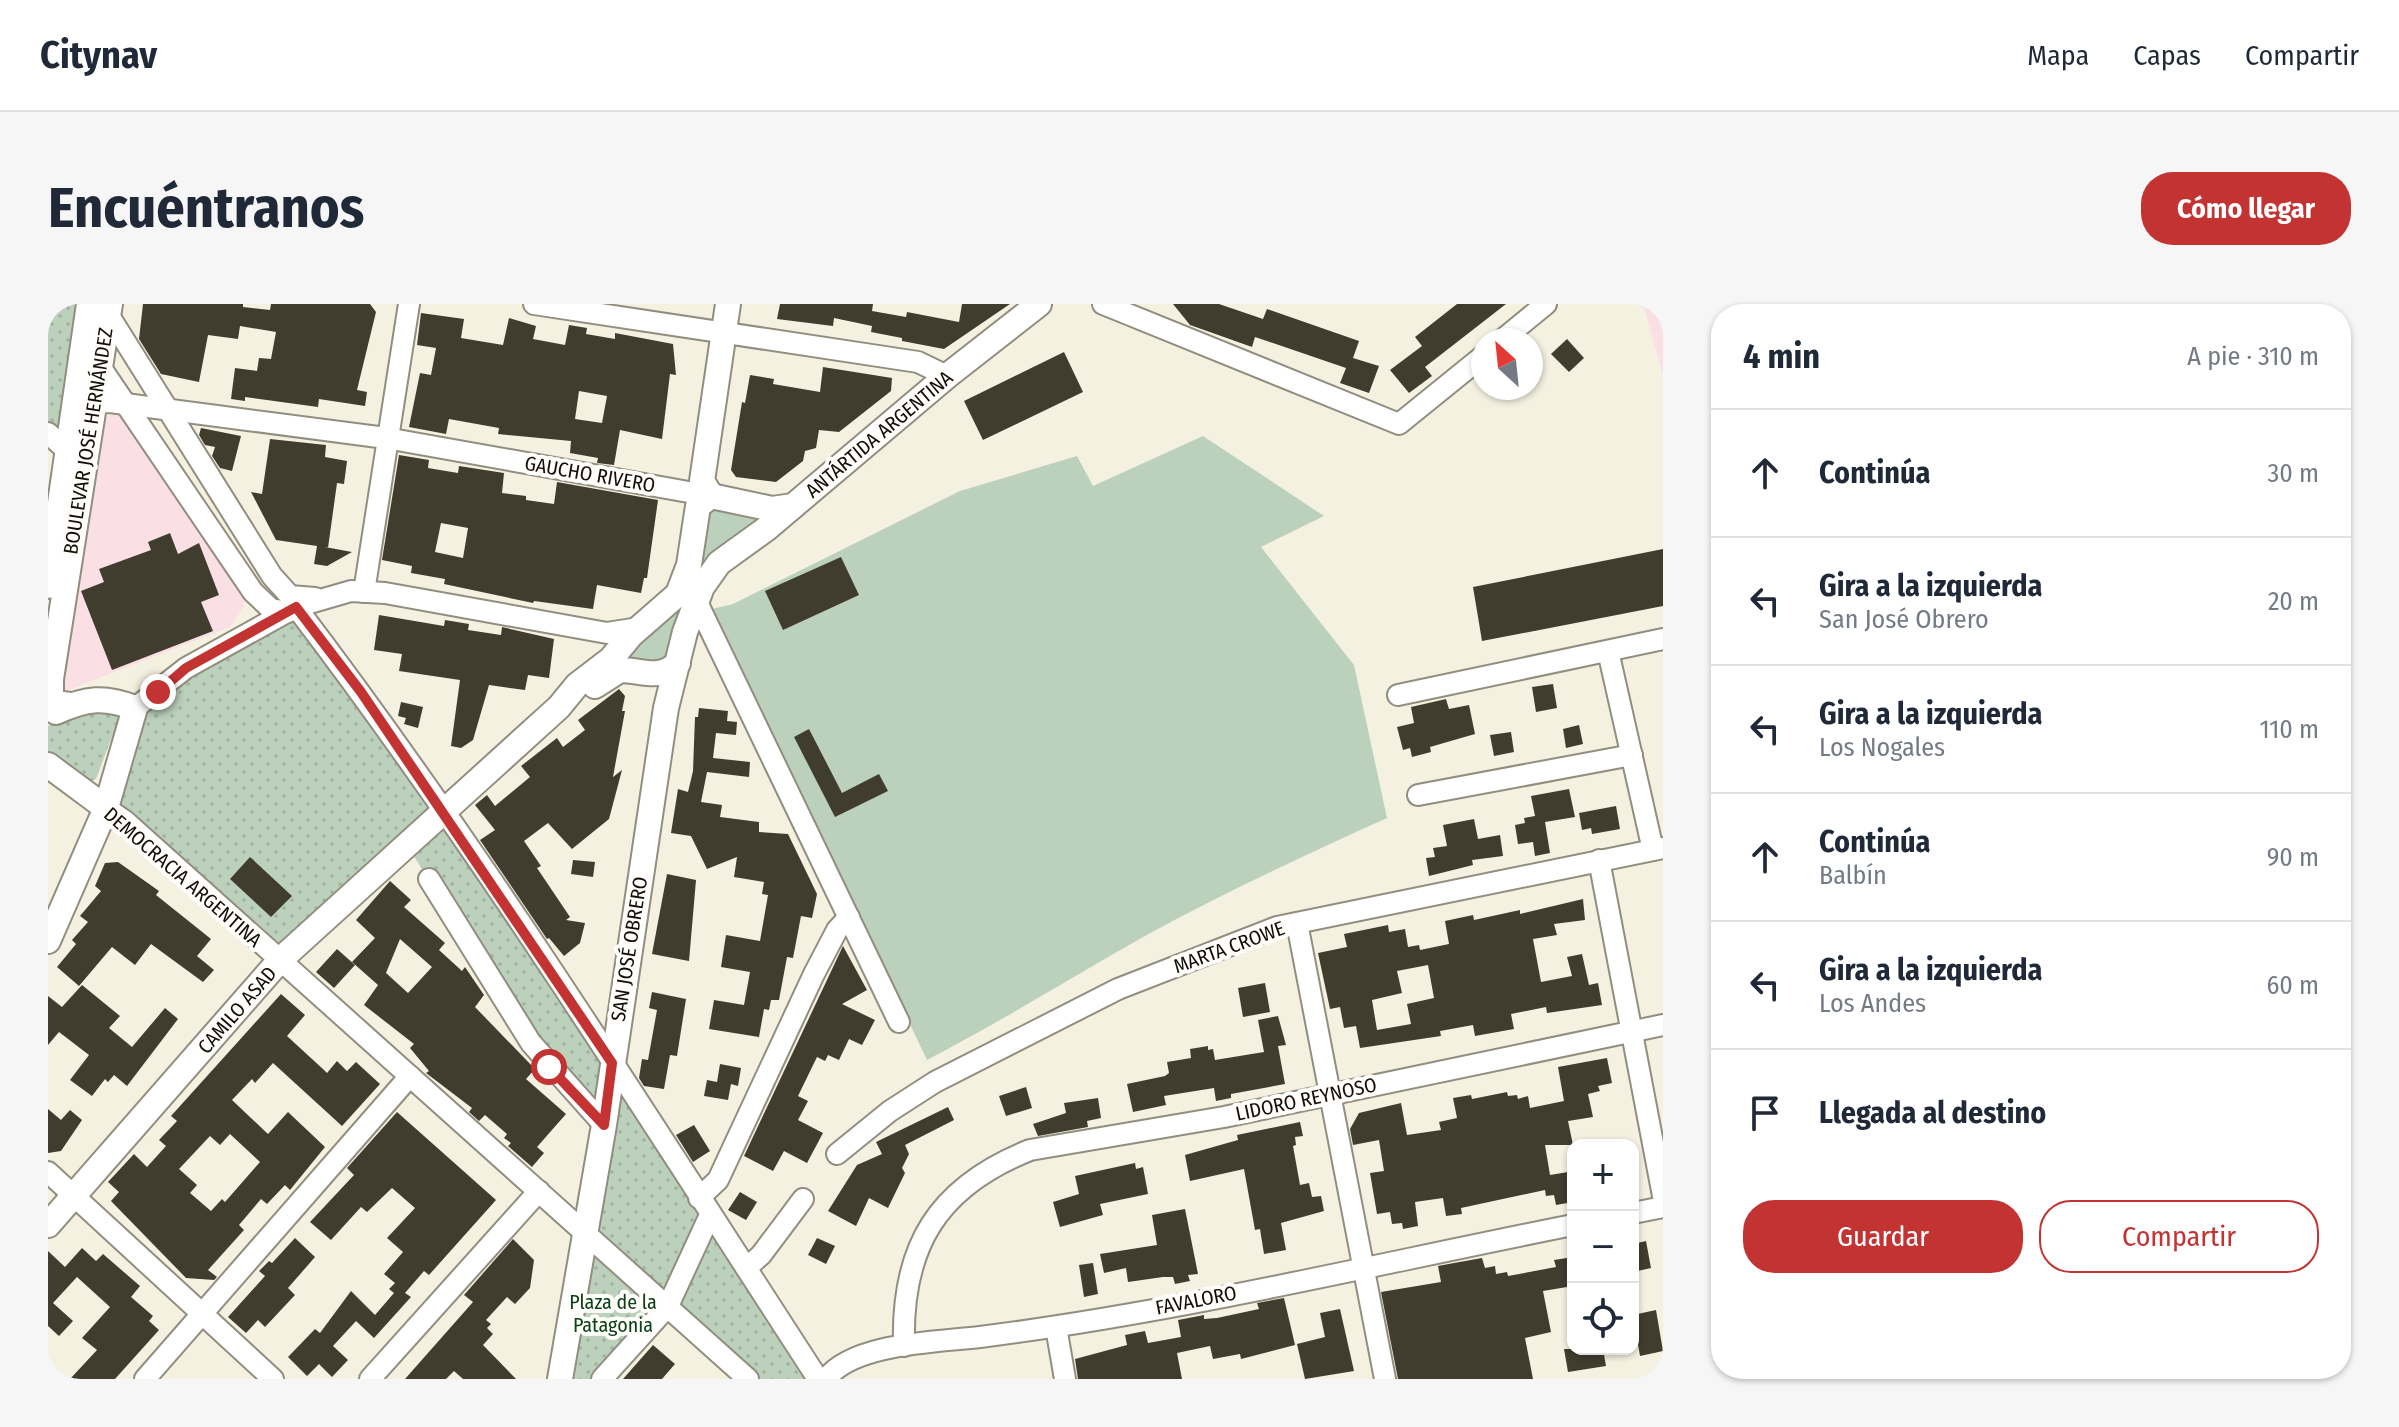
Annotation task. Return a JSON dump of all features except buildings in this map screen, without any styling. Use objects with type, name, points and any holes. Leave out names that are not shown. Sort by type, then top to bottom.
[{"type":"street","points":[[364,592],[409,304]]},
{"type":"street","points":[[534,304],[918,362],[947,376]]},
{"type":"street","points":[[442,810],[559,707],[577,685],[626,656],[639,628],[678,594],[689,565],[698,506],[711,496],[702,481],[728,304]]},
{"type":"street","name":"ANTÁRTIDA ARGENTINA","points":[[793,506],[947,376],[1039,304]]},
{"type":"street","points":[[1103,304],[1399,424],[1471,366]]},
{"type":"street","points":[[1517,328],[1546,304]]},
{"type":"street","points":[[102,307],[272,576],[290,596],[323,597]]},
{"type":"street","name":"BOULEVAR JOSÉ HERNÁNDEZ","points":[[70,705],[55,703],[50,689],[55,608],[76,459],[73,421],[86,330],[102,307]]},
{"type":"street","name":"BOULEVAR JOSÉ HERNÁNDEZ","points":[[48,586],[76,459],[97,401],[102,307]]},
{"type":"street","points":[[86,330],[90,349],[101,368],[253,592],[264,605],[283,613],[361,692],[612,1063],[818,1379]]},
{"type":"street","points":[[73,421],[83,403],[97,401]]},
{"type":"street","name":"GAUCHO RIVERO","points":[[97,401],[386,438],[711,496],[764,518],[793,506]]},
{"type":"street","points":[[48,433],[76,459]]},
{"type":"street","name":"SAN JOSÉ OBRERO","points":[[560,1379],[604,1125],[666,708],[696,600],[719,563],[764,518]]},
{"type":"street","points":[[272,576],[283,613]]},
{"type":"street","points":[[48,941],[106,808],[135,708],[186,668],[283,613],[323,597],[351,591],[364,592],[626,656],[664,673],[697,642],[717,645]]},
{"type":"street","points":[[251,632],[258,616],[253,592]]},
{"type":"street","points":[[696,600],[899,1022]]},
{"type":"street","points":[[1398,695],[1663,639]]},
{"type":"street","points":[[1608,651],[1658,849]]},
{"type":"street","points":[[626,656],[662,682],[666,708]]},
{"type":"street","points":[[48,716],[70,705],[109,698],[135,708]]},
{"type":"street","points":[[1418,795],[1632,755]]},
{"type":"street","name":"DEMOCRACIA ARGENTINA","points":[[48,765],[106,808],[280,960],[748,1379]]},
{"type":"street","name":"CAMILO ASAD","points":[[48,1225],[280,960],[442,810]]},
{"type":"street","name":"MARTA CROWE","points":[[837,1154],[920,1091],[1118,989],[1277,927],[1658,849]]},
{"type":"street","points":[[1599,860],[1663,1196]]},
{"type":"street","points":[[429,879],[531,1043],[604,1125]]},
{"type":"street","points":[[602,1379],[668,1306],[704,1206],[814,974],[837,930],[849,917]]},
{"type":"street","points":[[1297,923],[1385,1379]]},
{"type":"street","name":"LIDORO REYNOSO","points":[[904,1346],[905,1287],[914,1259],[938,1211],[956,1190],[1005,1160],[1030,1150],[1224,1117],[1331,1092],[1663,1025]]},
{"type":"street","points":[[145,1379],[410,1076]]},
{"type":"street","points":[[48,1172],[273,1379]]},
{"type":"street","points":[[370,1379],[539,1191]]},
{"type":"street","points":[[746,1268],[761,1255],[803,1199]]},
{"type":"street","points":[[1639,1212],[1663,1207]]},
{"type":"street","name":"FAVALORO","points":[[826,1379],[843,1362],[904,1346],[1056,1327],[1567,1226]]},
{"type":"street","points":[[1056,1327],[1065,1379]]},
{"type":"shaded area","points":[[1643,304],[1663,304],[1663,375]]},
{"type":"shaded area","points":[[116,414],[127,424],[243,589],[244,607],[230,627],[66,691],[57,685],[64,642],[70,643],[104,417]]},
{"type":"green space","points":[[48,304],[89,304],[67,452],[48,433]]},
{"type":"green space","points":[[1203,436],[1324,516],[1261,547],[1354,665],[1387,818],[1175,920],[927,1060],[712,609],[733,604],[960,491],[1077,456],[1093,486]]},
{"type":"green space","points":[[705,507],[755,511],[760,521],[720,554],[667,665],[634,663],[629,652],[667,615]]},
{"type":"green space","points":[[296,607],[818,1379],[748,1379],[586,1232],[604,1125],[549,1067],[406,844],[280,960],[106,808],[135,708]]},
{"type":"green space","points":[[90,708],[120,715],[96,779],[82,784],[48,755],[48,726]]},
{"type":"green space","name":"Plaza de la Patagonia","points":[[594,1255],[656,1310],[595,1379],[572,1379]]},
{"type":"route","points":[[158,692],[186,668],[296,607],[361,692],[612,1063],[604,1125],[549,1067]]}]
